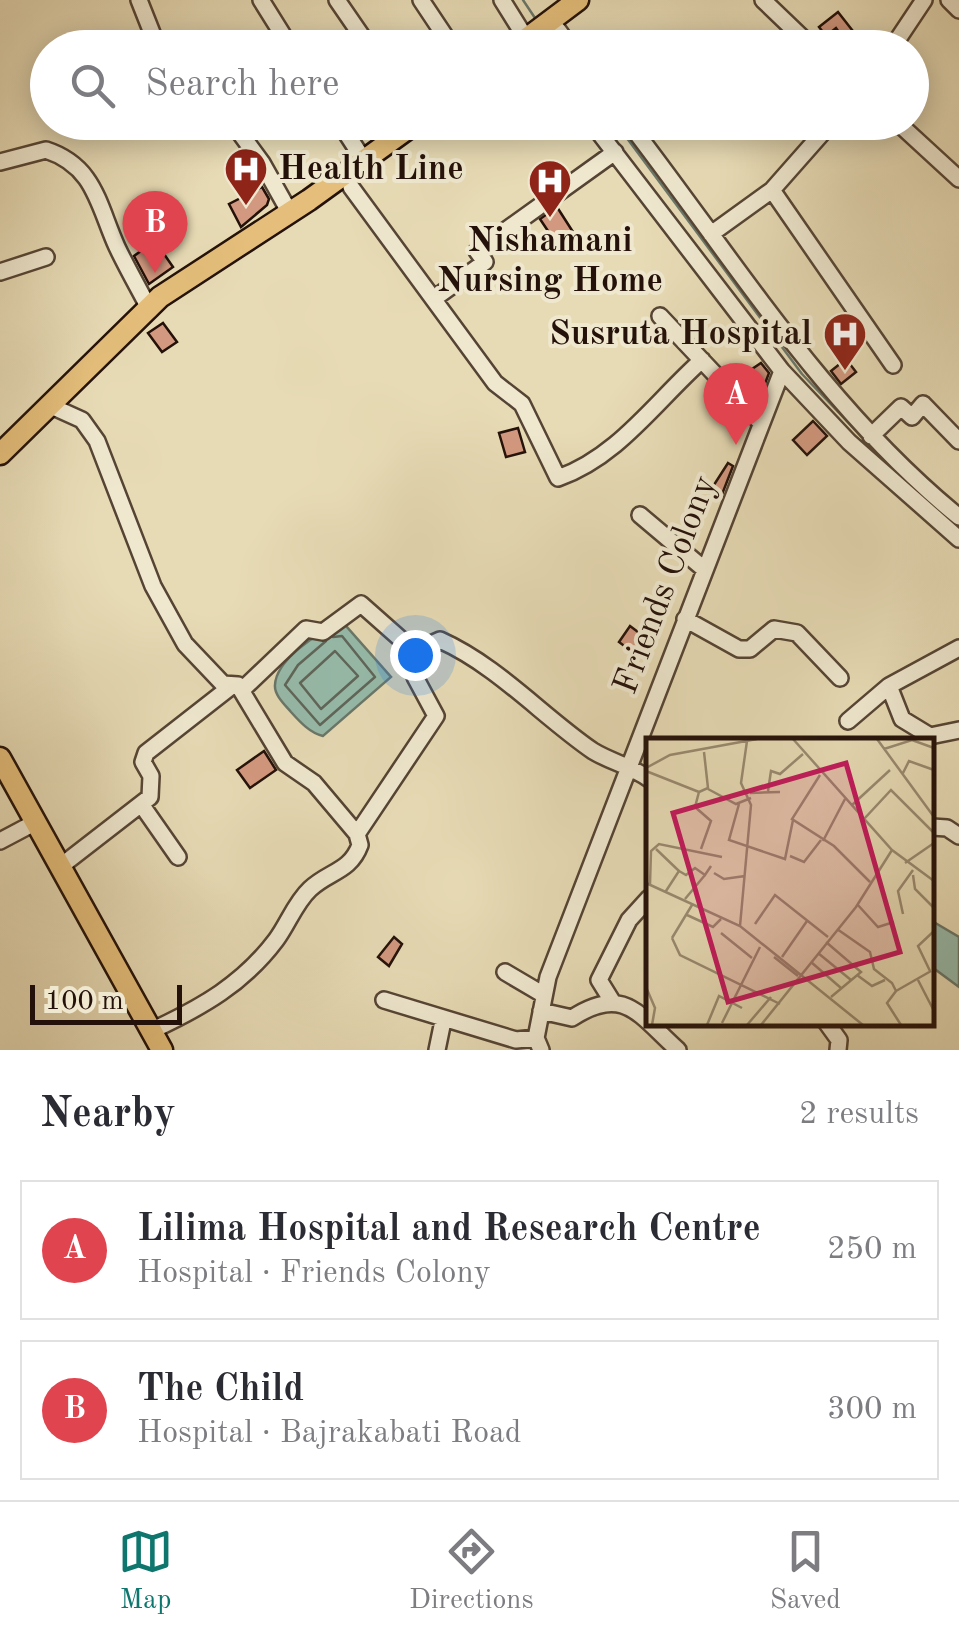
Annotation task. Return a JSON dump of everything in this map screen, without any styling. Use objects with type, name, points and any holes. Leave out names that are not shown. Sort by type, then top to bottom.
[{"type":"main road","points":[[546,30],[578,0]]},
{"type":"main road","points":[[551,30],[597,0]]},
{"type":"main road","points":[[0,454],[160,296],[290,213],[393,140]]},
{"type":"main road","points":[[150,310],[165,306],[350,187],[412,140]]},
{"type":"main road","points":[[0,758],[162,1050]]},
{"type":"street","points":[[139,0],[151,30]]},
{"type":"street","points":[[261,0],[280,30]]},
{"type":"street","points":[[337,0],[358,30]]},
{"type":"street","points":[[421,0],[441,30]]},
{"type":"street","points":[[502,0],[529,30]]},
{"type":"street","points":[[763,0],[794,30]]},
{"type":"street","points":[[904,30],[924,0]]},
{"type":"street","points":[[949,0],[959,10]]},
{"type":"street","points":[[246,140],[290,213]]},
{"type":"street","points":[[350,140],[364,162]]},
{"type":"street","points":[[606,140],[782,371],[849,442],[959,540]]},
{"type":"street","points":[[641,140],[790,340],[872,436],[959,517]]},
{"type":"street","points":[[711,234],[772,190],[816,140]]},
{"type":"street","points":[[917,140],[959,179]]},
{"type":"street","points":[[0,162],[46,150],[76,164],[92,182],[116,246],[150,310]]},
{"type":"street","points":[[435,298],[485,262],[478,251],[615,152]]},
{"type":"street","points":[[350,187],[496,383],[522,404],[558,478],[584,466],[638,427],[654,403],[702,360]]},
{"type":"street","points":[[772,190],[892,365]]},
{"type":"street","points":[[0,272],[46,257]]},
{"type":"street","points":[[660,316],[760,422]]},
{"type":"street","name":"Friends Colony","points":[[384,1000],[443,1021],[538,1044],[543,1003],[629,764],[782,371]]},
{"type":"street","points":[[872,436],[901,408],[912,416],[923,404],[959,441]]},
{"type":"street","points":[[51,406],[88,428],[154,586],[184,644],[223,684],[238,688],[285,763],[314,782],[357,834],[360,845],[352,862],[312,888],[279,936],[242,978],[201,1008],[154,1030]]},
{"type":"street","points":[[640,515],[704,569]]},
{"type":"street","points":[[61,866],[141,804],[152,787],[143,762],[146,753],[238,688],[306,630],[323,632],[361,604],[422,658]]},
{"type":"street","points":[[685,619],[739,649],[750,648],[774,629],[797,632],[840,678]]},
{"type":"street","points":[[357,834],[436,716],[415,677],[431,644],[440,640],[533,700],[596,753],[629,764],[646,777]]},
{"type":"street","points":[[848,721],[889,686],[959,648]]},
{"type":"street","points":[[889,686],[902,719],[930,736],[959,730]]},
{"type":"street","points":[[141,804],[178,856]]},
{"type":"street","points":[[0,841],[36,822]]},
{"type":"street","points":[[934,827],[947,828],[959,836]]},
{"type":"street","points":[[612,1001],[598,980],[629,920],[646,901]]},
{"type":"street","points":[[505,972],[543,1003],[572,1018],[596,1002],[612,1001],[624,1005],[646,1023]]},
{"type":"street","points":[[437,1050],[443,1021]]},
{"type":"street","points":[[648,1025],[678,1050]]},
{"type":"street","points":[[828,1025],[839,1040],[838,1050]]},
{"type":"water","points":[[337,625],[346,626],[391,677],[323,736],[298,720],[280,700],[275,685],[290,657]]},
{"type":"water","points":[[934,922],[959,937],[959,987],[934,968]]},
{"type":"building","points":[[838,12],[852,30],[821,30],[819,27]]},
{"type":"building","points":[[262,187],[269,199],[267,205],[241,227],[229,204]]},
{"type":"building","points":[[557,207],[573,232],[556,243],[540,219]]},
{"type":"building","points":[[155,241],[173,267],[149,284],[134,256]]},
{"type":"building","points":[[163,323],[177,342],[162,352],[148,333]]},
{"type":"building","points":[[846,359],[856,372],[841,384],[831,371]]},
{"type":"building","points":[[761,363],[769,373],[763,389],[749,371]]},
{"type":"building","points":[[813,421],[827,436],[807,455],[793,440]]},
{"type":"building","points":[[518,428],[525,452],[506,457],[499,433]]},
{"type":"building","points":[[728,463],[733,466],[721,497],[710,491]]},
{"type":"building","points":[[630,626],[646,638],[635,654],[619,642]]},
{"type":"building","points":[[264,751],[276,770],[250,788],[237,770]]},
{"type":"building","points":[[394,937],[402,944],[389,966],[378,957]]},
{"type":"waterway","points":[[523,0],[535,18]]},
{"type":"waterway","points":[[628,140],[802,374],[864,439]]},
{"type":"place","name":"Health Line","points":[[246,207]]},
{"type":"place","name":"Nishamani Nursing Home","points":[[550,219]]},
{"type":"place","name":"The Child","points":[[155,273]]},
{"type":"place","name":"Susruta Hospital","points":[[845,372]]},
{"type":"place","name":"Lilima Hospital and Research Centre","points":[[736,445]]}]
